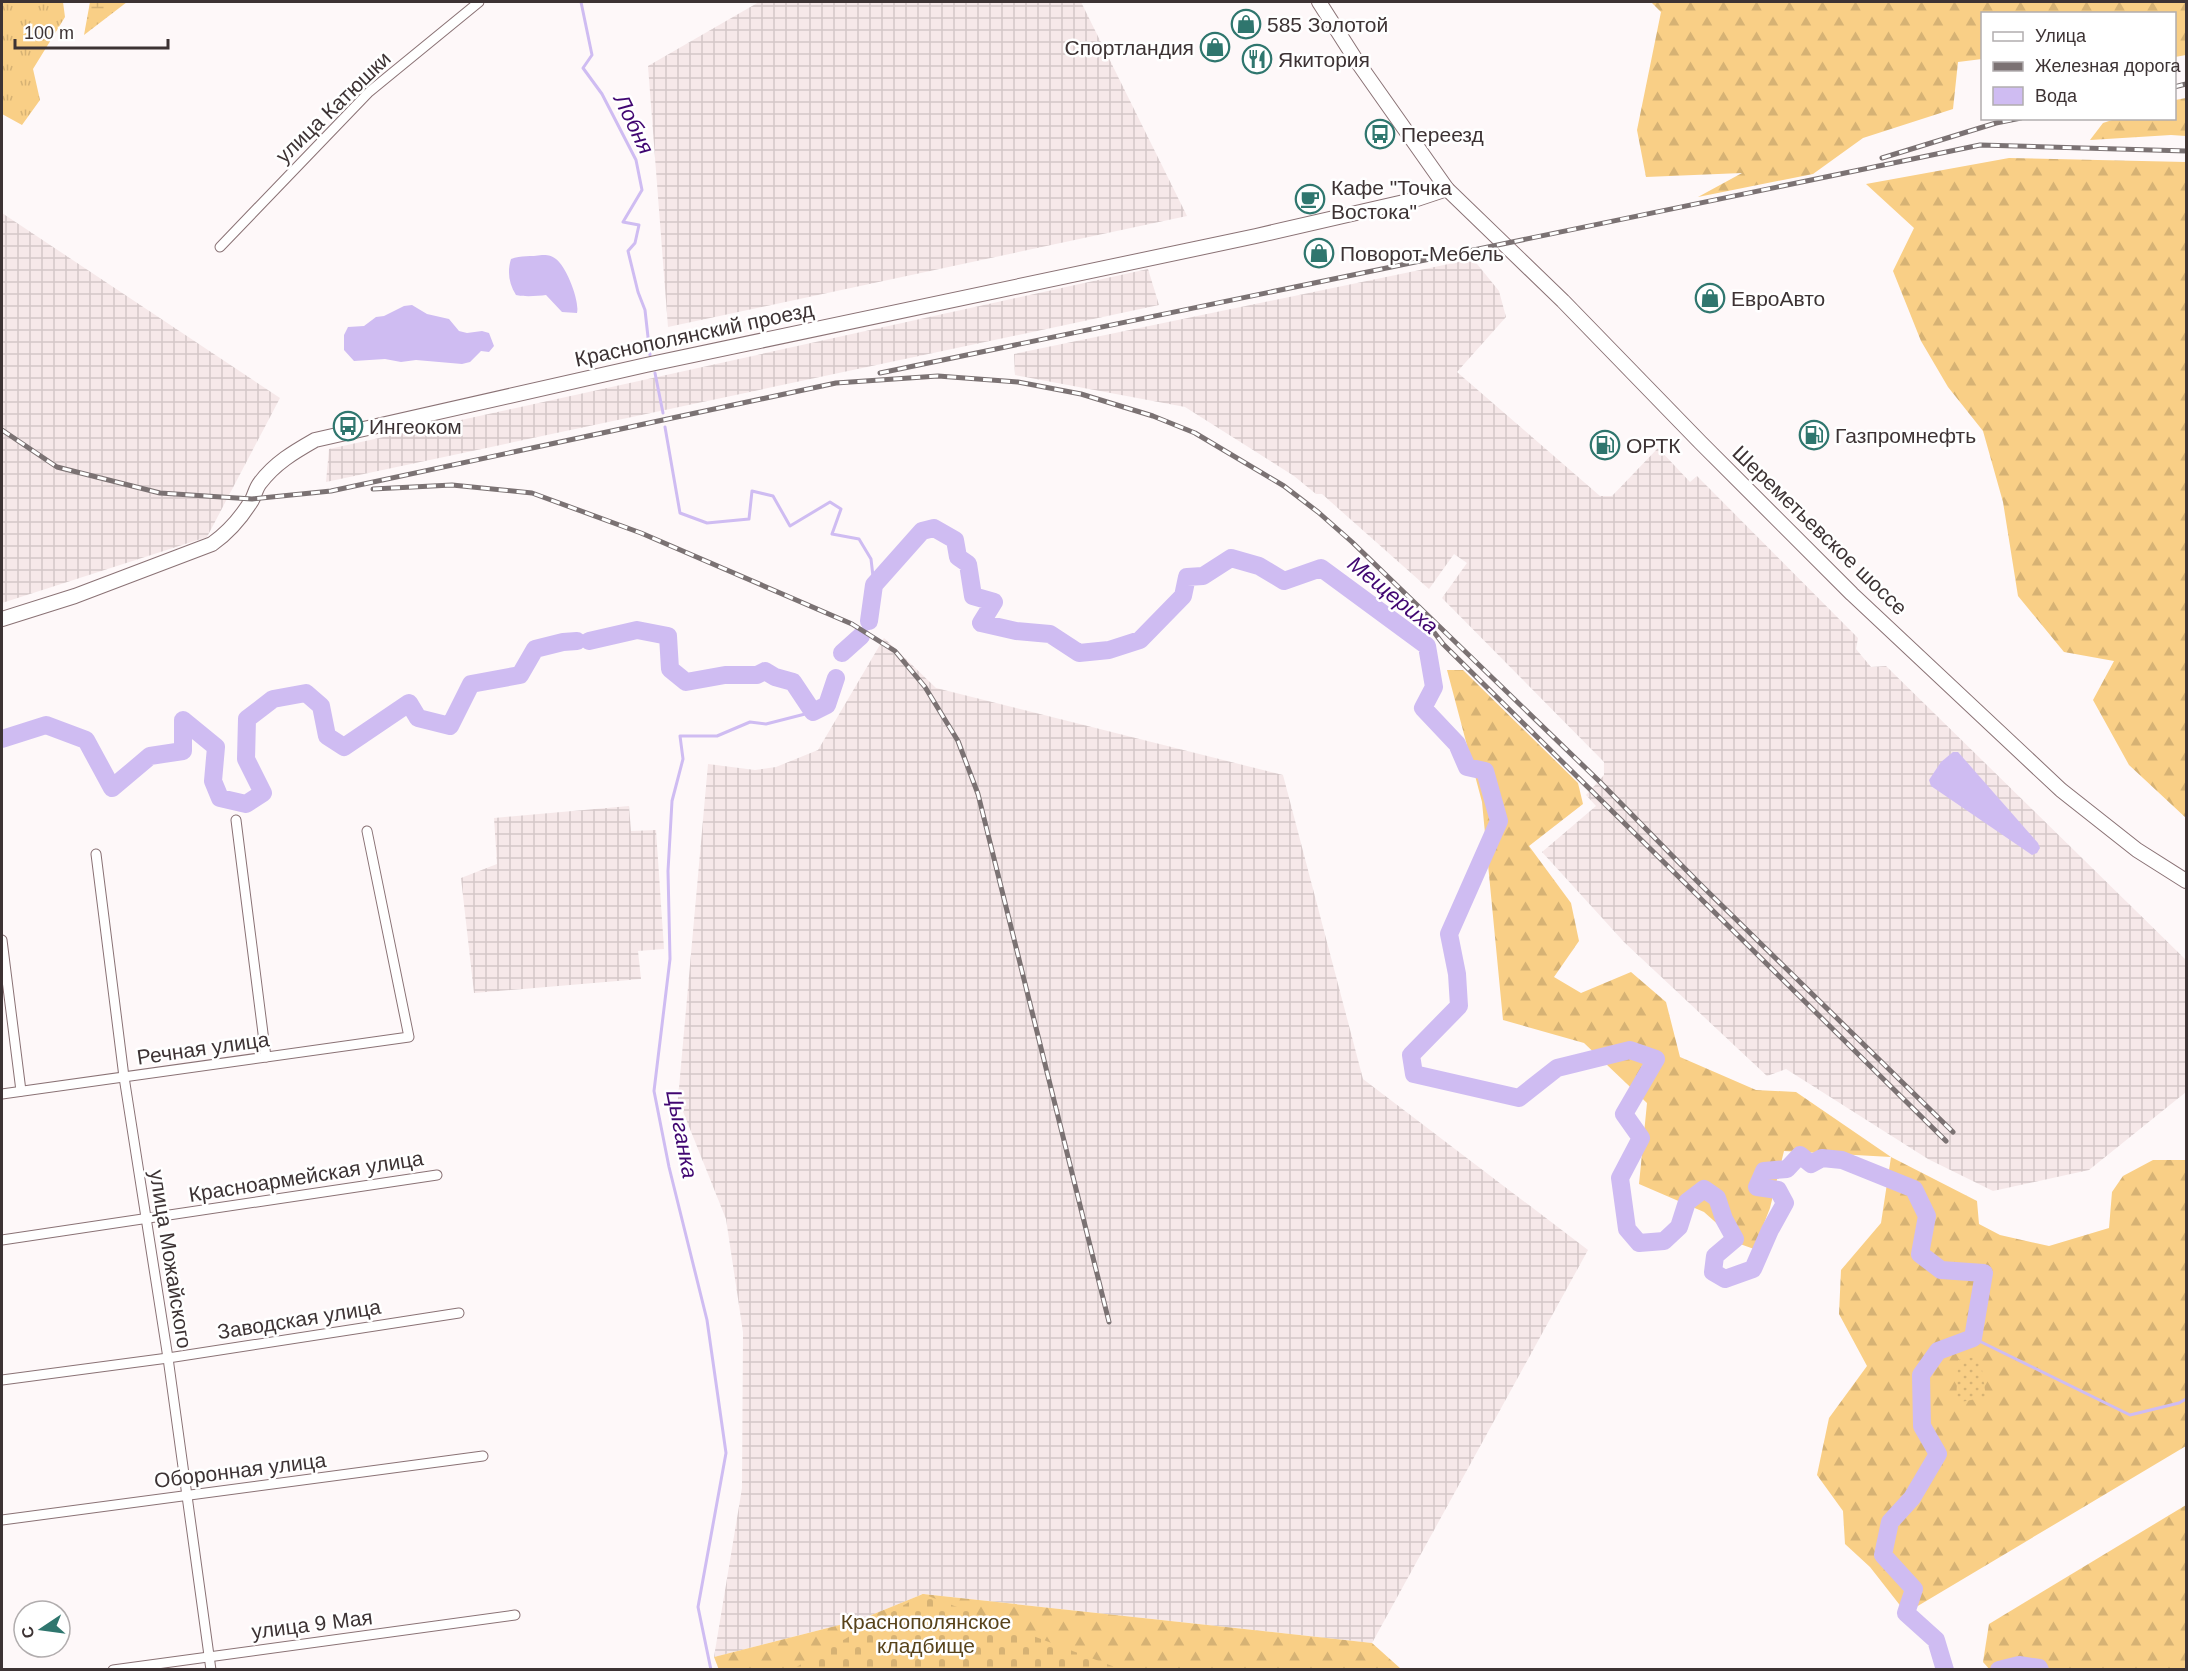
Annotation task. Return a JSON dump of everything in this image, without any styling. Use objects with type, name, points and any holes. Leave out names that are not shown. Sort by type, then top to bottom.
[{"type":"main road","name":"Шереметьевское шоссе","points":[[1319,2],[1356,60],[1447,189],[1563,301],[1852,594],[2054,782],[2137,849],[2186,880]]},
{"type":"main road","name":"Краснополянский проезд","points":[[2,619],[75,596],[212,544],[230,532],[252,500],[259,484],[273,468],[289,454],[315,440],[646,365],[1256,236],[1417,199],[1447,189]]},
{"type":"street","name":"улица Катюшки","points":[[220,247],[369,92],[479,2]]},
{"type":"street","points":[[236,820],[266,1057]]},
{"type":"street","name":"Речная улица","points":[[2,1094],[409,1037],[367,831]]},
{"type":"street","name":"улица Можайского","points":[[96,854],[124,1077],[168,1358],[211,1670]]},
{"type":"street","points":[[2,940],[21,1091]]},
{"type":"street","name":"Красноармейская улица","points":[[2,1240],[437,1175]]},
{"type":"street","name":"Заводская улица","points":[[2,1380],[168,1358],[459,1313]]},
{"type":"street","name":"Оборонная улица","points":[[2,1520],[483,1456]]},
{"type":"street","name":"улица 9 Мая","points":[[113,1670],[515,1615]]},
{"type":"shaded area","points":[[759,2],[1081,2],[1187,216],[668,327],[648,66]]},
{"type":"shaded area","points":[[2,213],[280,398],[207,537],[2,603]]},
{"type":"shaded area","points":[[1473,259],[1499,291],[1506,317],[1457,372],[1600,496],[1612,496],[1658,448],[1690,482],[1697,476],[1858,638],[1856,649],[1871,667],[1886,666],[2186,960],[2186,1092],[2089,1170],[1993,1191],[1928,1159],[1786,1069],[1767,1076],[1624,942],[1542,852],[1596,806],[1586,795],[1604,775],[1604,762],[1442,598],[1467,563],[1454,554],[1429,589],[1322,494],[1316,494],[1294,476],[1185,407],[1015,375],[1014,354]]},
{"type":"shaded area","points":[[1148,269],[1159,305],[326,482],[329,449]]},
{"type":"shaded area","points":[[884,638],[936,688],[1283,775],[1363,1079],[1588,1250],[1372,1643],[923,1594],[859,1620],[714,1657],[742,1488],[743,1332],[726,1219],[678,1099],[708,764],[755,770],[776,767],[818,750]]},
{"type":"shaded area","points":[[629,806],[631,831],[656,830],[664,949],[638,951],[641,979],[474,993],[461,878],[497,864],[494,818]]},
{"type":"green space","points":[[2,2],[63,2],[65,17],[33,69],[40,100],[22,125],[2,114]]},
{"type":"green space","points":[[90,2],[127,2],[84,35]]},
{"type":"green space","points":[[1651,2],[2186,2],[2186,55],[2176,57],[2176,12],[1981,12],[1981,59],[1958,62],[1953,109],[1863,138],[1813,174],[1698,197],[1742,173],[1646,177],[1637,130],[1661,12]]},
{"type":"green space","points":[[2186,98],[2186,136],[2090,140],[2103,123],[2112,120],[2176,120],[2176,100]]},
{"type":"green space","points":[[2009,158],[2186,162],[2186,818],[2129,765],[2093,700],[2114,661],[2064,652],[2018,596],[2003,502],[1983,431],[1948,387],[1921,341],[1893,271],[1914,228],[1866,184]]},
{"type":"green space","points":[[1447,670],[1463,670],[1578,783],[1583,804],[1529,846],[1571,903],[1579,941],[1554,977],[1581,993],[1631,972],[1666,1002],[1680,1057],[1756,1090],[1796,1092],[1891,1157],[1784,1151],[1770,1208],[1754,1249],[1740,1244],[1704,1212],[1639,1184],[1647,1103],[1584,1043],[1503,1020],[1482,802]]},
{"type":"green space","points":[[1891,1157],[1977,1201],[1979,1224],[2000,1235],[2049,1246],[2109,1228],[2112,1192],[2123,1176],[2153,1160],[2186,1160],[2186,1446],[1906,1613],[1870,1567],[1845,1544],[1843,1511],[1817,1475],[1829,1418],[1867,1366],[1839,1314],[1841,1270],[1881,1223]]},
{"type":"green space","points":[[1980,1356],[1986,1397],[1956,1403],[1958,1360]]},
{"type":"green space","points":[[2186,1505],[2186,1669],[1990,1670],[1983,1662],[1989,1624]]},
{"type":"green space","points":[[923,1594],[1372,1643],[1401,1669],[719,1670],[714,1657],[859,1620]]},
{"type":"green space","name":"Краснополянское кладбище","points":[[923,1594],[1120,1669],[793,1669]]},
{"type":"water","points":[[542,255],[554,258],[564,269],[574,292],[577,313],[562,312],[546,295],[516,295],[509,278],[511,259]]},
{"type":"water","points":[[412,305],[427,314],[449,319],[459,331],[489,333],[494,346],[489,352],[481,351],[470,362],[462,364],[416,360],[401,362],[385,359],[354,361],[344,350],[344,335],[348,327],[364,326],[376,317]]},
{"type":"water","points":[[1953,752],[1958,752],[2038,843],[2040,848],[2037,853],[2032,855],[1931,786],[1929,780],[1941,762]]},
{"type":"waterway","name":"Лобня","points":[[581,2],[592,55],[583,68],[602,94],[636,160],[642,190],[623,222],[639,225],[635,243],[628,251],[645,310],[650,355]]},
{"type":"waterway","name":"Лобня","points":[[655,373],[663,413]]},
{"type":"waterway","name":"Лобня","points":[[665,427],[680,513],[707,523],[749,519],[752,491],[773,496],[790,526],[830,502],[841,509],[832,534],[859,539],[871,559],[874,585]]},
{"type":"waterway","name":"Мещериха","points":[[869,621],[874,585],[922,531],[934,528],[955,540],[958,557],[968,564],[973,596],[994,602],[981,623],[1016,631],[1050,634],[1079,653],[1109,650],[1140,640],[1183,596],[1187,577],[1203,576],[1231,558],[1259,566],[1284,581],[1321,568],[1427,646],[1434,687],[1423,708],[1457,744],[1467,767],[1485,771],[1499,821],[1449,934],[1457,974],[1459,1006],[1411,1055],[1414,1074],[1519,1098],[1557,1068],[1630,1050],[1656,1059],[1624,1114],[1641,1138],[1620,1178],[1627,1229],[1639,1243],[1664,1241],[1679,1227],[1687,1202],[1704,1189],[1717,1198],[1724,1219],[1735,1239],[1715,1256],[1713,1272],[1725,1279],[1753,1269],[1785,1203],[1778,1190],[1757,1187],[1764,1171],[1787,1169],[1800,1155],[1811,1164],[1822,1158],[1842,1160],[1914,1189],[1927,1216],[1920,1254],[1941,1270],[1984,1273],[1973,1338],[1938,1351],[1921,1375],[1922,1426],[1938,1454],[1912,1498],[1890,1522],[1883,1555],[1914,1589],[1906,1613],[1936,1640],[1945,1670]]},
{"type":"waterway","name":"Мещериха","points":[[589,641],[637,630],[668,636],[670,669],[686,682],[725,675],[757,675],[765,671],[775,677],[793,682],[813,712],[827,705],[836,678]]},
{"type":"waterway","name":"Мещериха","points":[[842,653],[861,636]]},
{"type":"waterway","name":"Мещериха","points":[[2,739],[46,725],[86,740],[112,788],[150,756],[183,751],[183,720],[216,747],[213,781],[220,798],[246,804],[263,793],[246,759],[247,719],[273,699],[306,693],[321,706],[327,736],[344,747],[409,703],[418,718],[450,726],[471,684],[520,675],[535,649],[577,641]]},
{"type":"waterway","name":"Цыганка","points":[[711,1670],[698,1607],[726,1453],[707,1320],[669,1167],[654,1091],[670,959],[668,871],[672,801],[683,759],[680,736],[717,736],[750,722],[766,724],[813,712]]},
{"type":"waterway","points":[[1973,1338],[2130,1415],[2179,1403],[2186,1399]]},
{"type":"waterway","name":"Мещериха","points":[[1999,1670],[2019,1665],[2040,1670]]},
{"type":"railway","points":[[2176,86],[2186,84]]},
{"type":"railway","points":[[1882,158],[2011,120]]},
{"type":"railway","points":[[880,373],[1980,145],[2186,151]]},
{"type":"railway","points":[[2,430],[57,467],[160,493],[252,499],[331,491],[836,383],[938,376],[1018,382],[1081,394],[1153,416],[1195,433],[1284,486],[1352,542],[1599,781],[1699,883],[1953,1132]]},
{"type":"railway","points":[[373,489],[452,485],[532,493],[641,533],[852,624],[895,651],[925,687],[958,741],[978,794],[1109,1322]]},
{"type":"railway","points":[[1427,623],[1443,644],[1946,1141]]},
{"type":"place","name":"585 Золотой","points":[[1246,24]]},
{"type":"place","name":"Спортландия","points":[[1215,47]]},
{"type":"place","name":"Якитория","points":[[1257,59]]},
{"type":"place","name":"Переезд","points":[[1380,134]]},
{"type":"place","name":"Кафе \"Точка Востока\"","points":[[1310,199]]},
{"type":"place","name":"Поворот-Мебель","points":[[1319,253]]},
{"type":"place","name":"ЕвроАвто","points":[[1710,298]]},
{"type":"place","name":"Ингеоком","points":[[348,426]]},
{"type":"place","name":"Газпромнефть","points":[[1814,435]]},
{"type":"place","name":"ОРТК","points":[[1605,445]]}]
